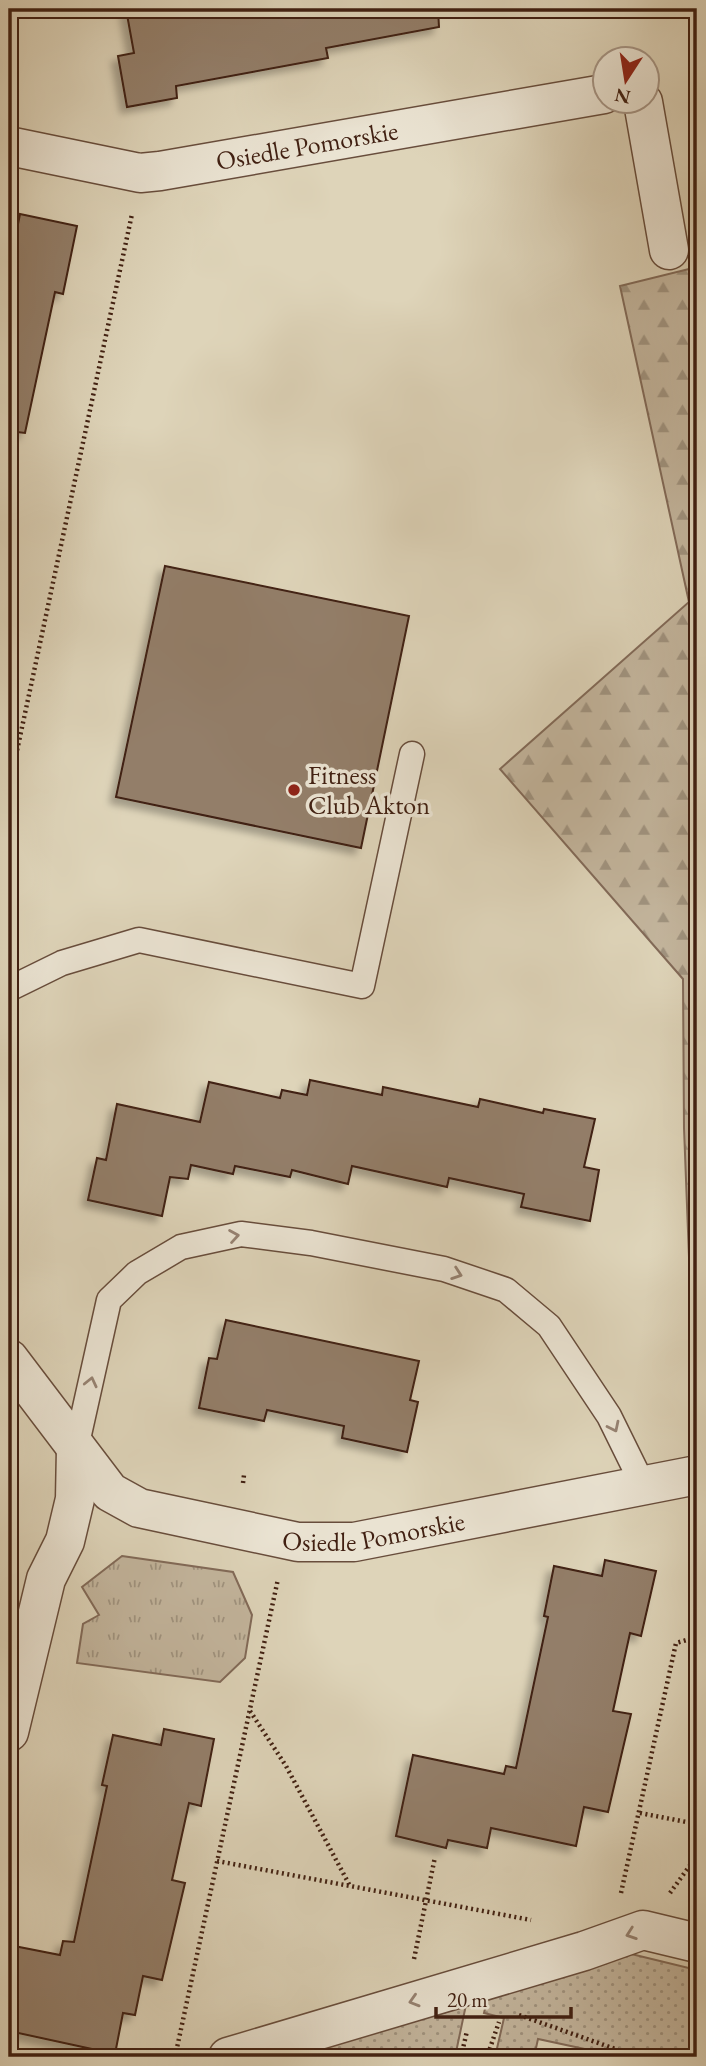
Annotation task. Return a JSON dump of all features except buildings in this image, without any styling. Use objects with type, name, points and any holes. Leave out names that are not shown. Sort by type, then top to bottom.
[{"type":"street","name":"Osiedle Pomorskie","points":[[9,146],[140,173],[160,172],[590,95]]},
{"type":"street","points":[[645,116],[669,250]]},
{"type":"street","name":"Osiedle Pomorskie","points":[[9,1359],[110,1492],[139,1508],[298,1542],[354,1542],[697,1475]]},
{"type":"street","points":[[9,1732],[46,1579],[65,1541],[75,1499],[76,1448]]},
{"type":"street","points":[[228,2057],[584,1951],[643,1930],[697,1943]]},
{"type":"lane","points":[[9,989],[62,963],[139,940],[362,986],[412,754]]},
{"type":"lane","points":[[76,1448],[109,1300],[137,1273],[181,1247],[241,1234],[311,1242],[444,1269],[506,1290],[549,1326],[609,1416],[643,1485]]},
{"type":"path","points":[[9,788],[140,173]]},
{"type":"path","points":[[243,1483],[244,1475]]},
{"type":"path","points":[[176,2057],[287,1539]]},
{"type":"path","points":[[619,1901],[676,1643],[697,1637]]},
{"type":"path","points":[[250,1710],[286,1766],[350,1886]]},
{"type":"path","points":[[640,1813],[697,1824]]},
{"type":"path","points":[[697,1852],[697,1859]]},
{"type":"path","points":[[415,1954],[435,1857]]},
{"type":"path","points":[[217,1861],[543,1923]]},
{"type":"path","points":[[463,2051],[487,2057],[503,2010]]},
{"type":"path","points":[[515,2014],[638,2057]]},
{"type":"green space","points":[[697,267],[697,1361],[693,1360],[684,1128],[683,979],[500,769],[689,602],[620,286]]},
{"type":"green space","points":[[122,1556],[233,1572],[252,1615],[245,1658],[220,1682],[77,1663],[83,1624],[99,1615],[82,1587]]},
{"type":"green space","points":[[619,1951],[697,1970],[697,2057],[622,2057],[538,2039],[534,2057],[495,2057],[504,2018],[484,2013],[488,1996]]},
{"type":"green space","points":[[467,2000],[455,2057],[276,2057]]},
{"type":"place","name":"Fitness Club Akton","points":[[294,790]]}]
